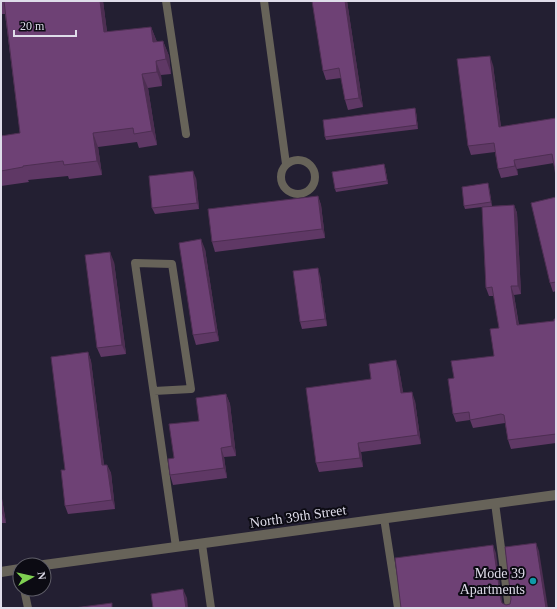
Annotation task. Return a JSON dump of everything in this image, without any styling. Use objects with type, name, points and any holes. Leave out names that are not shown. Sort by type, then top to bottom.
[{"type":"street","name":"North 39th Street","points":[[52,565],[556,494]]},
{"type":"street","points":[[1,572],[12,570]]},
{"type":"lane","points":[[166,1],[186,134]]},
{"type":"lane","points":[[264,1],[286,164],[283,168],[280,180],[285,190],[296,194],[301,194],[310,189],[315,178],[312,167],[303,160],[297,160],[286,164]]},
{"type":"lane","points":[[154,392],[191,389],[172,264],[135,263],[176,547]]},
{"type":"lane","points":[[495,503],[510,608]]},
{"type":"lane","points":[[384,518],[398,608]]},
{"type":"lane","points":[[202,544],[211,608]]},
{"type":"lane","points":[[26,597],[28,608]]},
{"type":"building","points":[[4,1],[100,1],[104,32],[151,27],[153,42],[163,41],[166,59],[156,61],[157,72],[142,74],[152,131],[134,134],[133,128],[93,133],[97,161],[64,165],[63,161],[23,166],[1,171],[1,136],[20,133]]},
{"type":"building","points":[[312,1],[345,1],[359,98],[345,100],[339,68],[323,71]]},
{"type":"building","points":[[490,56],[499,127],[556,118],[556,176],[552,154],[514,160],[515,166],[498,169],[494,143],[468,146],[457,59]]},
{"type":"building","points":[[415,108],[417,125],[325,137],[323,120]]},
{"type":"building","points":[[384,164],[387,181],[335,189],[332,172]]},
{"type":"building","points":[[193,171],[197,203],[152,208],[149,176]]},
{"type":"building","points":[[488,183],[491,202],[464,206],[462,187]]},
{"type":"building","points":[[318,196],[322,229],[212,242],[208,209]]},
{"type":"building","points":[[556,197],[556,282],[550,283],[531,203]]},
{"type":"building","points":[[514,205],[518,286],[511,286],[517,325],[554,321],[554,319],[556,319],[556,434],[508,440],[504,415],[501,414],[470,420],[469,412],[453,414],[448,379],[454,378],[451,361],[494,356],[490,329],[499,328],[492,287],[486,288],[482,207]]},
{"type":"building","points":[[201,239],[216,332],[193,335],[179,243]]},
{"type":"building","points":[[110,252],[122,345],[97,348],[85,255]]},
{"type":"building","points":[[318,268],[325,319],[300,322],[293,271]]},
{"type":"building","points":[[88,352],[102,465],[107,465],[112,500],[65,506],[61,470],[65,470],[51,357]]},
{"type":"building","points":[[396,360],[401,393],[412,392],[418,435],[358,443],[360,458],[316,463],[306,388],[371,379],[369,364]]},
{"type":"building","points":[[226,394],[232,446],[221,448],[224,468],[170,475],[168,459],[174,458],[169,424],[199,421],[196,398]]},
{"type":"building","points":[[536,543],[546,608],[401,608],[395,558],[493,545],[501,600],[502,603],[506,605],[510,604],[511,599],[505,547]]},
{"type":"building","points":[[183,589],[186,608],[153,608],[151,594]]},
{"type":"building","points":[[112,603],[112,608],[74,608]]},
{"type":"place","name":"Mode 39 Apartments","points":[[533,581]]}]
